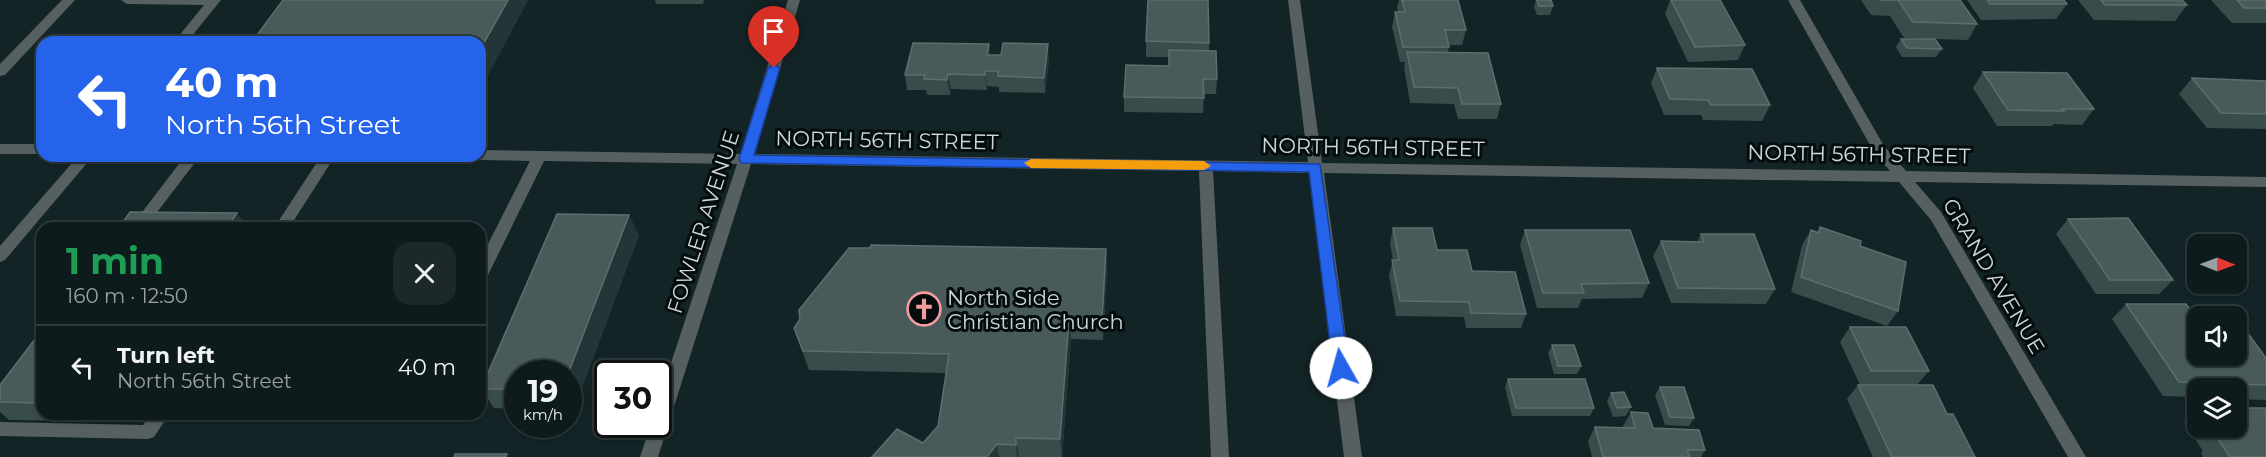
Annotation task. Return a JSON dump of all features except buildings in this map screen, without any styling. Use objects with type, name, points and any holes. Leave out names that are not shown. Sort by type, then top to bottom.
[{"type":"street","points":[[0,72],[69,0]]},
{"type":"street","points":[[127,0],[214,0]]},
{"type":"street","points":[[185,36],[214,0]]},
{"type":"street","name":"FOWLER AVENUE","points":[[649,457],[746,159],[794,0]]},
{"type":"street","points":[[1294,0],[1353,457]]},
{"type":"street","name":"GRAND AVENUE","points":[[1794,0],[1879,149],[1936,216],[2077,457]]},
{"type":"street","points":[[0,149],[36,149]]},
{"type":"street","name":"NORTH 56TH STREET","points":[[486,155],[2266,182]]},
{"type":"street","points":[[486,263],[539,156]]},
{"type":"street","points":[[0,255],[81,162]]},
{"type":"street","points":[[142,222],[188,162]]},
{"type":"street","points":[[285,222],[324,162]]},
{"type":"street","points":[[1206,166],[1220,457]]},
{"type":"street","points":[[0,429],[148,432],[156,420]]},
{"type":"slow traffic","points":[[1031,163],[1204,166]]},
{"type":"place","name":"North Side Christian Church","points":[[924,309]]},
{"type":"route","points":[[774,68],[746,159],[1315,167],[1341,368]]}]
